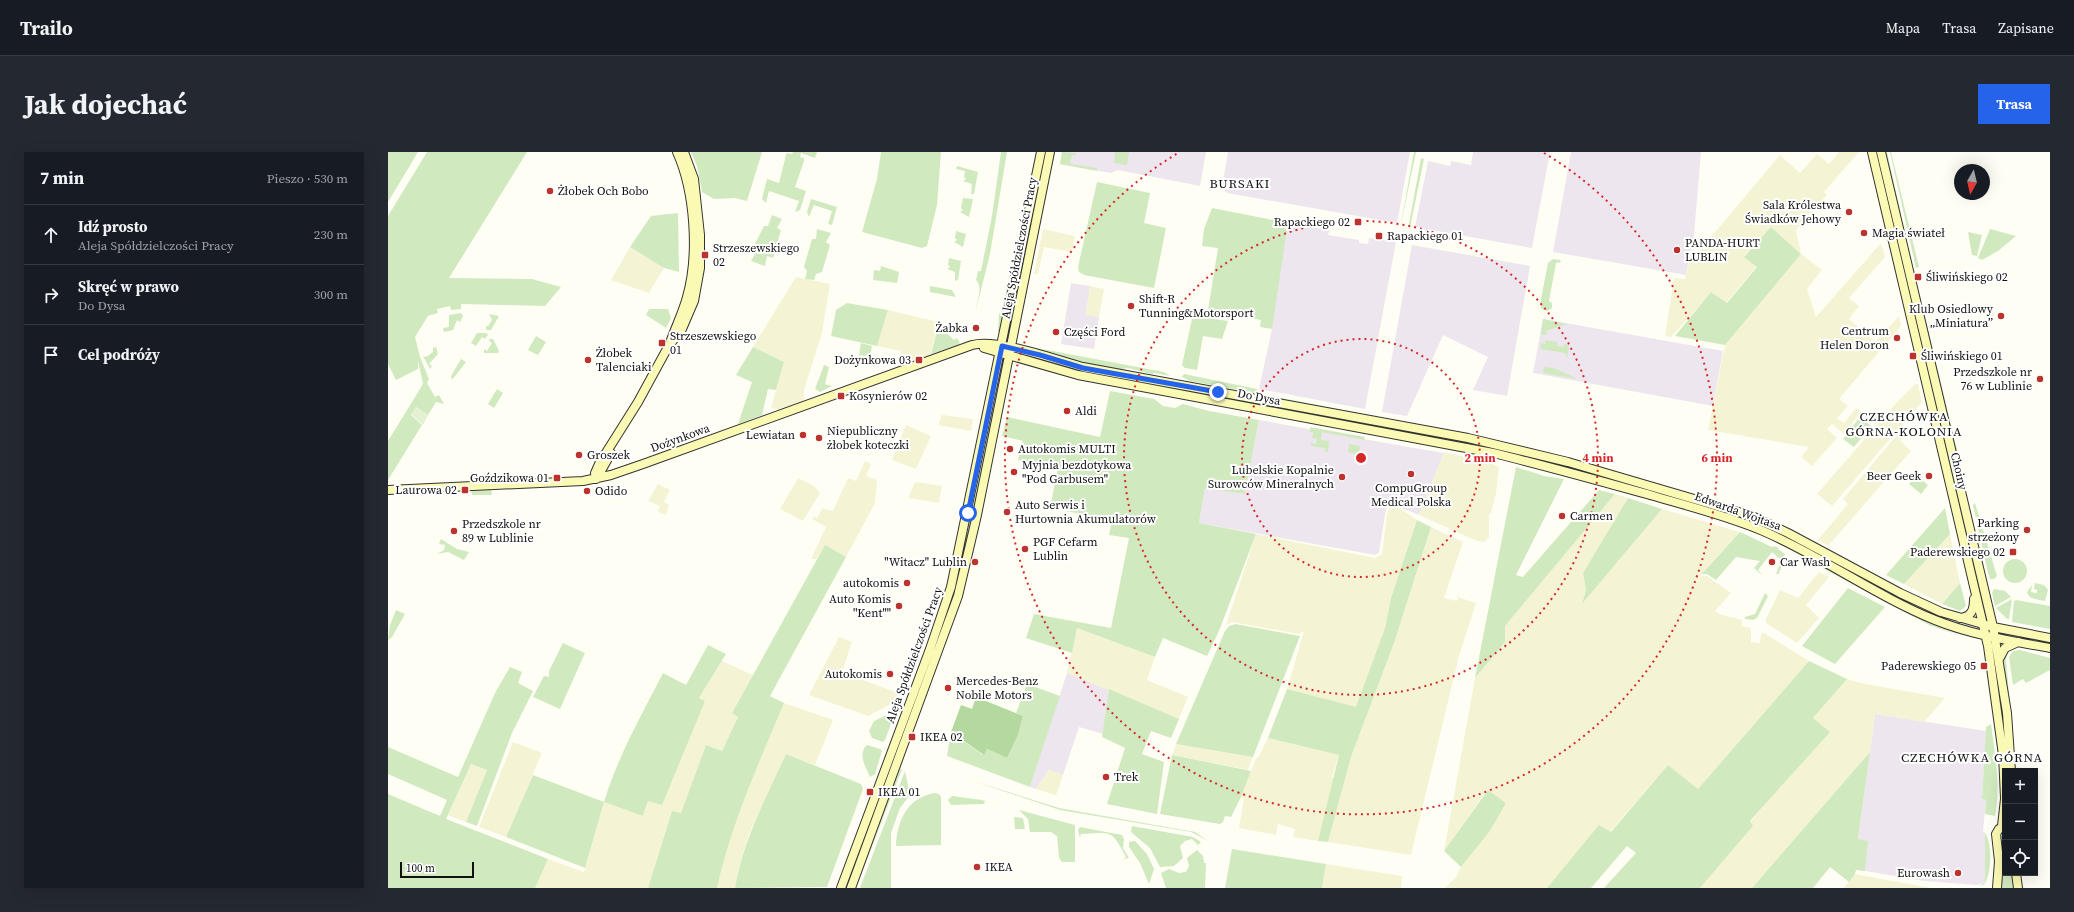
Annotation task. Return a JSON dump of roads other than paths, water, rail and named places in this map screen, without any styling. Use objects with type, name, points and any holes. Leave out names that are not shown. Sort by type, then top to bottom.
[{"type":"street","points":[[677,152],[687,180],[691,216],[693,258],[692,293]]},
{"type":"street","points":[[596,479],[595,473],[599,464],[616,439],[668,347],[685,324],[700,258],[698,216],[693,175],[684,152]]},
{"type":"street","name":"Aleja Spółdzielczości Pracy","points":[[841,888],[948,597],[958,560],[1042,152]]},
{"type":"street","name":"Aleja Spółdzielczości Pracy","points":[[851,888],[958,596],[977,515],[1050,152]]},
{"type":"street","name":"Choiny","points":[[1872,152],[1983,625],[1993,676],[2004,768]]},
{"type":"street","name":"Choiny","points":[[1882,152],[1993,627],[2007,713],[2011,768]]},
{"type":"street","name":"Dożynkowa","points":[[388,490],[596,479],[611,475],[967,347],[982,343],[1001,349]]},
{"type":"street","name":"Dożynkowa","points":[[967,347],[1001,349]]},
{"type":"street","points":[[986,348],[999,362]]},
{"type":"street","points":[[1001,349],[1010,351]]},
{"type":"street","name":"Do Dysa","points":[[1010,351],[1083,368],[1507,446]]},
{"type":"street","name":"Do Dysa","points":[[1010,351],[1078,375],[1505,455]]},
{"type":"street","points":[[596,479],[605,465],[616,439]]},
{"type":"street","name":"Edwarda Wojtasa","points":[[1507,446],[1568,462],[1752,516],[1798,537],[1909,598],[1958,618],[2005,630],[2050,638]]},
{"type":"street","name":"Edwarda Wojtasa","points":[[1505,455],[1686,505],[1752,526],[1794,545],[1922,614],[1948,625],[1985,635],[2050,648]]},
{"type":"street","points":[[605,465],[611,475]]},
{"type":"street","points":[[1958,618],[1968,616],[1972,612],[1975,592]]},
{"type":"street","points":[[1990,614],[2005,630]]},
{"type":"street","points":[[1999,659],[2007,646],[2018,642]]},
{"type":"street","name":"Choiny","points":[[1997,888],[1999,861],[1996,834],[2002,827]]},
{"type":"street","points":[[2016,876],[2018,888]]},
{"type":"place","name":"Żłobek Och Bobo","points":[[550,191]]},
{"type":"place","name":"Sala Królestwa Świadków Jehowy","points":[[1849,212]]},
{"type":"place","name":"Rapackiego 02","points":[[1358,222]]},
{"type":"place","name":"Magia świateł","points":[[1864,233]]},
{"type":"place","name":"Rapackiego 01","points":[[1379,236]]},
{"type":"place","name":"PANDA-HURT LUBLIN","points":[[1677,250]]},
{"type":"place","name":"Strzeszewskiego 02","points":[[705,255]]},
{"type":"place","name":"Śliwińskiego 02","points":[[1918,277]]},
{"type":"place","name":"Shift-R Tunning&Motorsport","points":[[1131,306]]},
{"type":"place","name":"Klub Osiedlowy „Miniatura”","points":[[2001,316]]},
{"type":"place","name":"Żabka","points":[[976,328]]},
{"type":"place","name":"Części Ford","points":[[1056,332]]},
{"type":"place","name":"Centrum Helen Doron","points":[[1897,338]]},
{"type":"place","name":"Strzeszewskiego 01","points":[[662,343]]},
{"type":"place","name":"Śliwińskiego 01","points":[[1913,356]]},
{"type":"place","name":"Żłobek Talenciaki","points":[[588,360]]},
{"type":"place","name":"Dożynkowa 03","points":[[919,360]]},
{"type":"place","name":"Przedszkole nr 76 w Lublinie","points":[[2040,379]]},
{"type":"place","name":"Kosynierów 02","points":[[841,396]]},
{"type":"place","name":"Aldi","points":[[1067,411]]},
{"type":"place","name":"Lewiatan","points":[[803,435]]},
{"type":"place","name":"Niepubliczny żłobek koteczki","points":[[819,438]]},
{"type":"place","name":"Autokomis MULTI","points":[[1010,449]]},
{"type":"place","name":"Groszek","points":[[579,455]]},
{"type":"place","name":"Myjnia bezdotykowa \"Pod Garbusem\"","points":[[1014,472]]},
{"type":"place","name":"CompuGroup Medical Polska","points":[[1411,474]]},
{"type":"place","name":"Beer Geek","points":[[1929,476]]},
{"type":"place","name":"Lubelskie Kopalnie Surowców Mineralnych","points":[[1342,477]]},
{"type":"place","name":"Goździkowa 01","points":[[557,478]]},
{"type":"place","name":"Laurowa 02","points":[[465,490]]},
{"type":"place","name":"Odido","points":[[587,491]]},
{"type":"place","name":"Auto Serwis i Hurtownia Akumulatorów","points":[[1007,512]]},
{"type":"place","name":"Carmen","points":[[1562,516]]},
{"type":"place","name":"Parking strzeżony","points":[[2027,530]]},
{"type":"place","name":"Przedszkole nr 89 w Lublinie","points":[[454,531]]},
{"type":"place","name":"PGF Cefarm Lublin","points":[[1025,549]]},
{"type":"place","name":"Paderewskiego 02","points":[[2013,552]]},
{"type":"place","name":"\"Witacz\" Lublin","points":[[975,562]]},
{"type":"place","name":"Car Wash","points":[[1772,562]]},
{"type":"place","name":"autokomis","points":[[907,583]]},
{"type":"place","name":"Auto Komis ''Kent\"\"","points":[[899,606]]},
{"type":"place","name":"Paderewskiego 05","points":[[1984,666]]},
{"type":"place","name":"Autokomis","points":[[890,674]]},
{"type":"place","name":"Mercedes-Benz Nobile Motors","points":[[948,688]]},
{"type":"place","name":"IKEA 02","points":[[912,737]]},
{"type":"place","name":"Trek","points":[[1106,777]]},
{"type":"place","name":"IKEA 01","points":[[870,792]]},
{"type":"place","name":"IKEA","points":[[977,867]]},
{"type":"place","name":"Eurowash","points":[[1958,873]]},
{"type":"district","name":"BURSAKI","points":[[1240,183]]},
{"type":"district","name":"CZECHÓWKA GÓRNA-KOLONIA","points":[[1904,424]]},
{"type":"district","name":"CZECHÓWKA GÓRNA","points":[[1972,757]]}]
